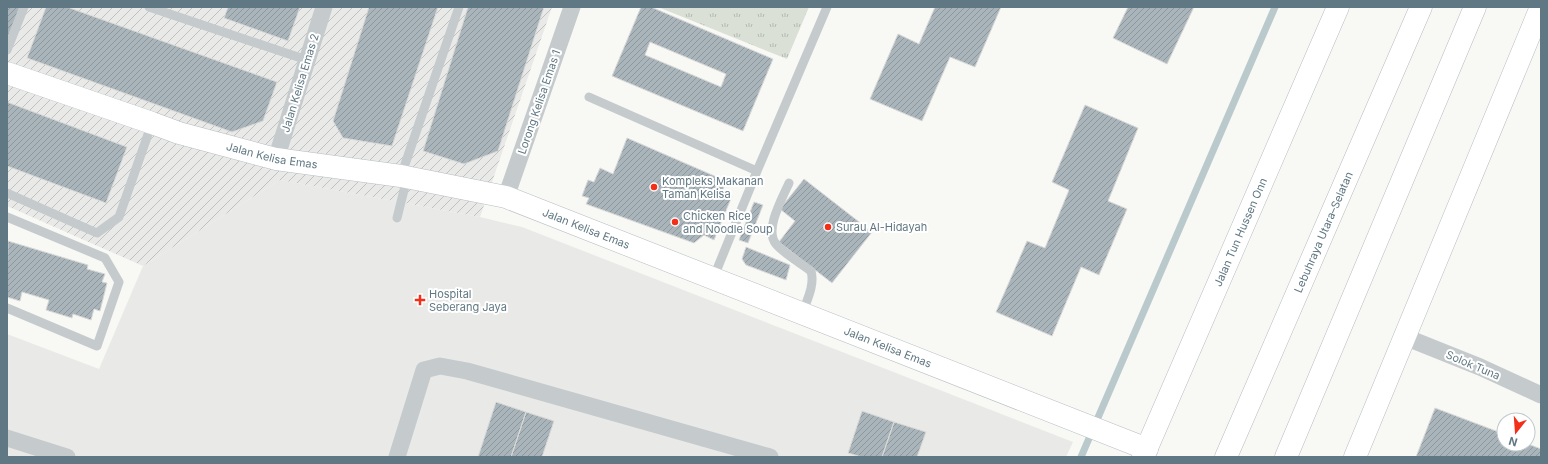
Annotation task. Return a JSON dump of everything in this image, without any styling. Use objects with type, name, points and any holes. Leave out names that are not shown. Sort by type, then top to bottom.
[{"type":"main road","name":"Jalan Tun Hussen Onn","points":[[1145,453],[1338,7]]},
{"type":"main road","name":"Lebuhraya Utara–Selatan","points":[[1226,457],[1421,7]]},
{"type":"main road","points":[[1286,457],[1475,7]]},
{"type":"main road","points":[[1355,457],[1541,7]]},
{"type":"main road","name":"Jalan Kelisa Emas","points":[[7,73],[179,133],[276,159],[404,177],[506,197],[1121,439],[1145,453]]},
{"type":"street","name":"Jalan Kelisa Emas 2","points":[[276,159],[324,7]]},
{"type":"street","name":"Lorong Kelisa Emas 1","points":[[506,197],[572,7]]},
{"type":"street","name":"Solok Tuna","points":[[1405,337],[1480,367],[1541,395]]},
{"type":"street","points":[[398,457],[424,370],[440,366],[467,371],[770,457]]},
{"type":"street","points":[[7,438],[67,457]]},
{"type":"lane","points":[[7,50],[24,7]]},
{"type":"lane","points":[[149,7],[307,60]]},
{"type":"lane","points":[[397,218],[404,177],[459,7]]},
{"type":"lane","points":[[714,279],[757,171],[827,7]]},
{"type":"lane","points":[[589,97],[757,171]]},
{"type":"lane","points":[[7,193],[98,234],[119,217],[152,123]]},
{"type":"lane","points":[[788,183],[772,223],[771,236],[776,245],[811,271],[813,278],[812,283],[802,314]]},
{"type":"lane","points":[[7,217],[104,258],[119,282],[98,346],[7,308]]},
{"type":"shaded area","points":[[7,7],[552,7],[480,217],[280,180],[143,266],[7,206]]},
{"type":"shaded area","name":"Hospital Seberang Jaya","points":[[280,180],[480,217],[522,227],[1073,442],[1066,457],[7,457],[7,334],[99,369],[143,266]]},
{"type":"green space","points":[[658,7],[809,7],[787,59]]},
{"type":"building","points":[[7,7],[20,7],[9,37],[7,36]]},
{"type":"building","points":[[46,7],[67,7],[277,82],[263,121],[232,132],[27,58]]},
{"type":"building","points":[[228,7],[300,7],[288,41],[224,18]]},
{"type":"building","points":[[369,7],[438,7],[392,146],[343,138],[333,121]]},
{"type":"building","points":[[468,7],[544,7],[498,151],[464,164],[423,151]]},
{"type":"building","points":[[641,7],[651,7],[773,59],[743,131],[612,76]],"holes":[[[650,42],[726,74],[721,87],[645,55]]]},
{"type":"building","points":[[935,7],[1001,7],[975,67],[950,57],[922,121],[870,99],[898,34],[919,44]]},
{"type":"building","points":[[1128,7],[1194,7],[1167,64],[1113,38]]},
{"type":"building","points":[[7,102],[127,147],[106,203],[7,166]]},
{"type":"building","points":[[1085,105],[1138,128],[1108,201],[1127,209],[1099,275],[1081,267],[1052,336],[996,312],[1027,241],[1045,248],[1069,190],[1052,182]]},
{"type":"building","name":"Kompleks Makanan Taman Kelisa","points":[[627,138],[726,181],[722,192],[732,196],[714,240],[704,235],[694,243],[586,204],[589,198],[582,196],[588,180],[594,182],[600,168],[613,174]]},
{"type":"building","name":"Surau Al-Hidayah","points":[[804,179],[872,232],[832,283],[779,242],[795,221],[780,209]]},
{"type":"building","points":[[754,202],[763,205],[748,243],[739,240]]},
{"type":"building","points":[[8,241],[88,265],[87,269],[105,274],[102,282],[107,283],[100,311],[94,309],[91,320],[73,314],[72,318],[46,310],[49,300],[22,292],[20,301],[7,297]]},
{"type":"building","points":[[746,247],[790,265],[786,280],[746,265],[742,259]]},
{"type":"building","points":[[496,402],[526,412],[511,457],[478,457]]},
{"type":"building","points":[[1435,408],[1496,431],[1496,452],[1536,452],[1536,447],[1541,449],[1541,457],[1416,457]]},
{"type":"building","points":[[862,411],[894,422],[882,457],[862,457],[848,453]]},
{"type":"building","points":[[526,412],[554,421],[542,457],[511,457]]},
{"type":"building","points":[[894,422],[926,432],[917,457],[882,457]]},
{"type":"waterway","points":[[1081,457],[1275,7]]},
{"type":"place","name":"Kompleks Makanan Taman Kelisa","points":[[654,187]]},
{"type":"place","name":"Chicken Rice and Noodle Soup","points":[[675,222]]},
{"type":"place","name":"Surau Al-Hidayah","points":[[828,227]]},
{"type":"place","name":"Hospital Seberang Jaya","points":[[420,300]]}]
